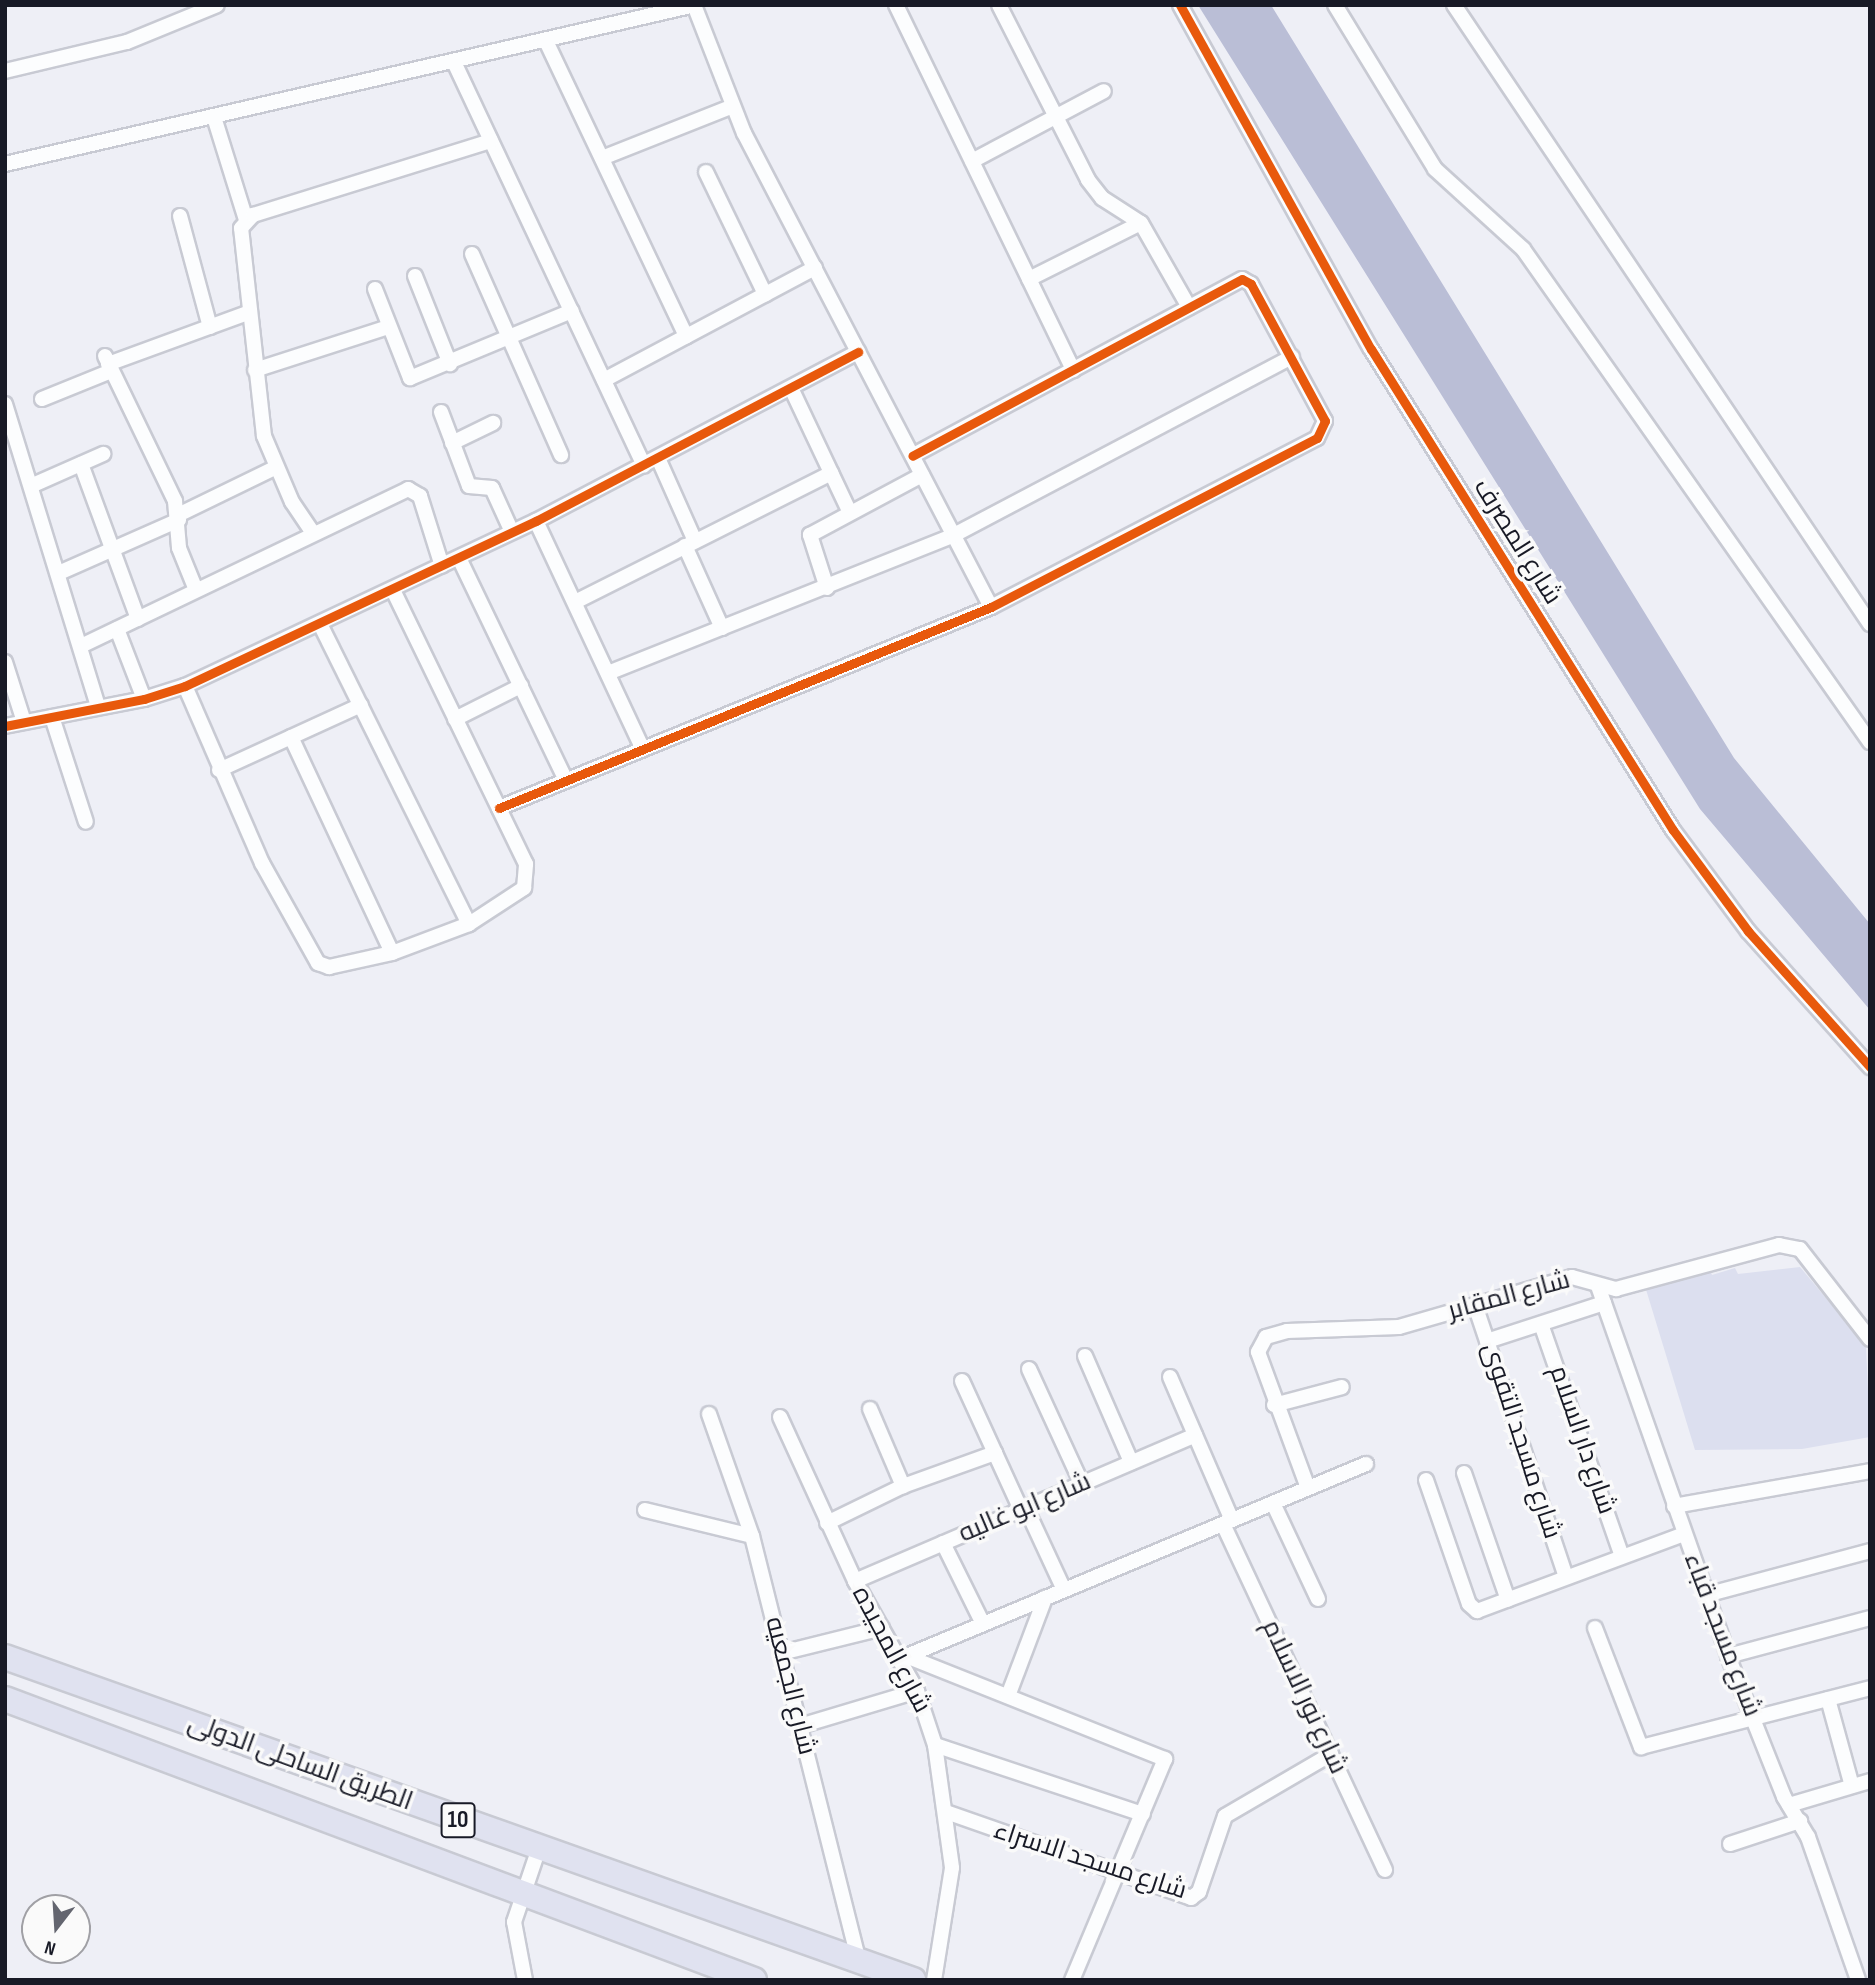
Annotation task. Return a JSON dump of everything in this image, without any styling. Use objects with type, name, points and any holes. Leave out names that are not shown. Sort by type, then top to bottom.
[{"type":"highway","name":"الطريق الساحلى الدولى","points":[[5,1657],[913,1980]]},
{"type":"highway","name":"الطريق الساحلى الدولى","points":[[6,1700],[523,1892],[708,1971],[754,1980]]},
{"type":"street","points":[[5,71],[127,42],[217,5]]},
{"type":"street","points":[[5,164],[694,5],[731,107],[992,607]]},
{"type":"street","points":[[897,5],[1073,370]]},
{"type":"street","points":[[999,5],[1094,190],[1141,223],[1189,307]]},
{"type":"street","name":"شارع المصرف","points":[[1180,5],[1371,349],[1673,830],[1748,931],[1870,1067]]},
{"type":"street","points":[[1335,5],[1435,169],[1523,249],[1870,742]]},
{"type":"street","points":[[1454,5],[1870,624]]},
{"type":"street","points":[[546,41],[686,336]]},
{"type":"street","points":[[454,62],[644,465]]},
{"type":"street","points":[[972,161],[1104,91]]},
{"type":"street","points":[[602,159],[731,107]]},
{"type":"street","points":[[214,117],[246,220],[239,246],[250,312],[255,370],[275,468],[313,533]]},
{"type":"street","points":[[246,220],[491,141]]},
{"type":"street","points":[[706,172],[765,294]]},
{"type":"street","points":[[180,216],[210,327]]},
{"type":"street","points":[[1029,279],[1141,223]]},
{"type":"street","points":[[472,254],[561,455]]},
{"type":"street","points":[[604,380],[815,268]]},
{"type":"street","points":[[415,276],[450,364]]},
{"type":"street","points":[[499,808],[992,607],[1322,434],[1323,415],[1249,281],[1238,281],[912,456]]},
{"type":"street","points":[[375,289],[410,378],[450,364],[572,311]]},
{"type":"street","points":[[42,399],[108,364],[250,312]]},
{"type":"street","points":[[255,370],[388,327]]},
{"type":"street","points":[[5,726],[144,699],[185,686],[536,521],[858,352]]},
{"type":"street","points":[[608,673],[827,589],[954,535],[1292,357]]},
{"type":"street","points":[[108,364],[178,517],[179,548],[196,590]]},
{"type":"street","points":[[790,387],[850,513]]},
{"type":"street","points":[[5,404],[61,572],[98,707]]},
{"type":"street","points":[[441,412],[468,486],[492,488],[512,532]]},
{"type":"street","points":[[452,443],[493,423]]},
{"type":"street","points":[[33,485],[103,454]]},
{"type":"street","points":[[658,457],[722,628]]},
{"type":"street","points":[[81,464],[138,619]]},
{"type":"street","points":[[61,572],[275,468]]},
{"type":"street","points":[[575,602],[831,473]]},
{"type":"street","points":[[827,589],[810,536],[922,475]]},
{"type":"street","points":[[83,645],[313,533],[415,491],[442,566]]},
{"type":"street","points":[[536,521],[643,749]]},
{"type":"street","points":[[459,558],[566,780]]},
{"type":"street","points":[[185,686],[219,770],[318,963],[329,967],[392,953],[469,923],[515,897],[528,876],[499,808],[393,590]]},
{"type":"street","points":[[320,624],[469,923]]},
{"type":"street","points":[[117,629],[144,699]]},
{"type":"street","points":[[5,662],[24,722]]},
{"type":"street","points":[[455,719],[521,686]]},
{"type":"street","points":[[219,770],[361,705]]},
{"type":"street","points":[[52,717],[86,822]]},
{"type":"street","points":[[291,737],[392,953]]},
{"type":"street","name":"شارع المقابر","points":[[1274,1405],[1258,1352],[1266,1337],[1310,1328],[1388,1329],[1578,1276],[1598,1286],[1616,1289],[1733,1253],[1790,1246],[1810,1259],[1870,1339]]},
{"type":"street","name":"شارع مسجد قباء","points":[[1598,1286],[1728,1656],[1789,1805],[1800,1821],[1858,1980]]},
{"type":"street","points":[[1487,1341],[1604,1303]]},
{"type":"street","name":"شارع مسجد التقوى","points":[[1475,1305],[1566,1577]]},
{"type":"street","name":"شارع دار السلام","points":[[1541,1324],[1622,1556]]},
{"type":"street","points":[[1085,1356],[1131,1462]]},
{"type":"street","points":[[1029,1369],[1082,1483]]},
{"type":"street","name":"شارع نور الاسلام","points":[[1170,1377],[1227,1522],[1385,1870]]},
{"type":"street","points":[[962,1381],[1064,1590]]},
{"type":"street","points":[[1308,1488],[1274,1405],[1342,1387]]},
{"type":"street","points":[[870,1409],[903,1486]]},
{"type":"street","name":"شارع الجمعيه","points":[[709,1414],[752,1536],[859,1961]]},
{"type":"street","name":"شارع المجيده","points":[[780,1417],[855,1581],[903,1658],[935,1745],[952,1868],[934,1980]]},
{"type":"street","name":"شارع ابو غاليه","points":[[855,1581],[1195,1435]]},
{"type":"street","points":[[827,1523],[903,1486],[995,1453]]},
{"type":"street","points":[[903,1658],[1366,1464]]},
{"type":"street","points":[[1674,1506],[1870,1471]]},
{"type":"street","points":[[1464,1473],[1508,1600]]},
{"type":"street","points":[[1426,1480],[1469,1604],[1483,1612],[1566,1577],[1684,1534]]},
{"type":"street","points":[[1273,1503],[1318,1599]]},
{"type":"street","points":[[645,1510],[752,1536]]},
{"type":"street","points":[[943,1543],[983,1624]]},
{"type":"street","points":[[1706,1595],[1870,1551]]},
{"type":"street","points":[[1007,1696],[1045,1598]]},
{"type":"street","points":[[1728,1656],[1870,1618]]},
{"type":"street","points":[[781,1653],[882,1628]]},
{"type":"street","points":[[1595,1628],[1641,1747],[1870,1688]]},
{"type":"street","points":[[903,1658],[1164,1757],[1143,1814],[1072,1980]]},
{"type":"street","points":[[800,1726],[917,1691]]},
{"type":"street","points":[[1828,1699],[1852,1786]]},
{"type":"street","points":[[935,1745],[1143,1814]]},
{"type":"street","name":"شارع مسجد الاسراء","points":[[946,1812],[1195,1898],[1225,1816],[1331,1754]]},
{"type":"street","points":[[1789,1805],[1870,1781]]},
{"type":"street","points":[[1730,1844],[1800,1821]]},
{"type":"street","points":[[524,1980],[513,1922],[538,1848]]},
{"type":"shaded area","points":[[1198,5],[1271,5],[1734,758],[1870,924],[1870,1010],[1700,809]]},
{"type":"shaded area","points":[[1708,1265],[1712,1275],[1735,1268],[1738,1274],[1800,1267],[1866,1346],[1870,1437],[1802,1449],[1695,1450],[1644,1283]]},
{"type":"cycle path","points":[[1180,5],[1371,349],[1673,830],[1748,931],[1870,1067]]},
{"type":"cycle path","points":[[499,808],[991,607],[1317,438],[1325,421],[1251,284],[1242,279],[912,456]]},
{"type":"cycle path","points":[[5,726],[144,699],[185,686],[536,521],[858,352]]}]
